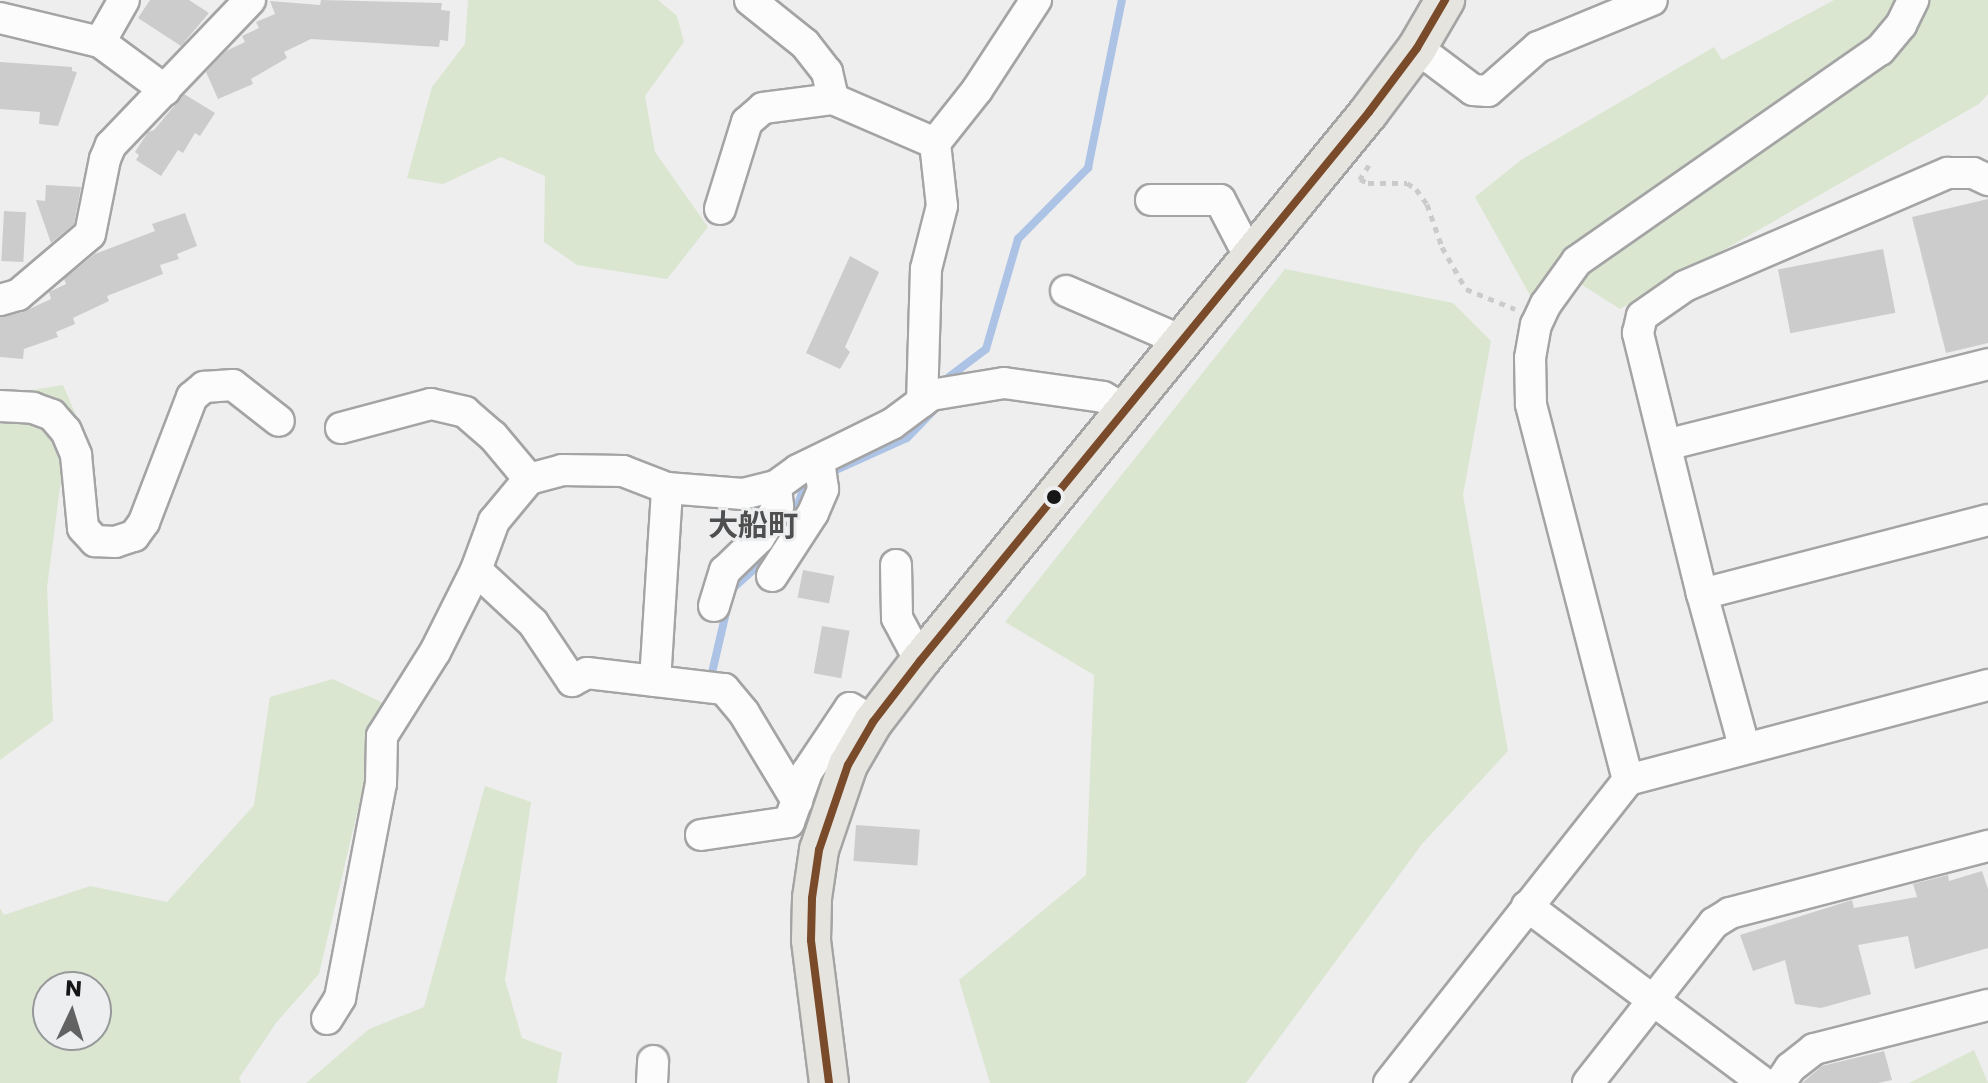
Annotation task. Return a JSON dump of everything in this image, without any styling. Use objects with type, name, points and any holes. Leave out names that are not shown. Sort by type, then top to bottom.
[{"type":"main road","points":[[829,1083],[811,940],[815,873],[830,811],[848,765],[873,722],[920,661],[1417,48],[1445,0]]},
{"type":"street","points":[[100,42],[124,0]]},
{"type":"street","points":[[0,300],[18,295],[90,234],[105,159],[111,145],[250,0]]},
{"type":"street","points":[[750,0],[805,44],[827,72],[833,99]]},
{"type":"street","points":[[938,396],[926,269],[942,206],[935,143],[977,90],[1036,0]]},
{"type":"street","points":[[1417,48],[1481,93],[1495,87],[1538,47],[1652,0]]},
{"type":"street","points":[[1628,780],[1531,404],[1530,358],[1539,318],[1558,285],[1577,261],[1880,50],[1901,25],[1913,0]]},
{"type":"street","points":[[0,18],[100,42],[165,90]]},
{"type":"street","points":[[720,209],[747,122],[763,108],[833,99],[935,143]]},
{"type":"street","points":[[1744,746],[1702,594],[1638,333],[1647,309],[1685,286],[1948,173],[1973,173],[1988,180]]},
{"type":"street","points":[[1151,200],[1220,200],[1249,256]]},
{"type":"street","points":[[1066,291],[1180,340]]},
{"type":"street","points":[[1666,445],[1988,364]]},
{"type":"street","points":[[327,1019],[340,998],[381,784],[382,736],[435,652],[476,570],[494,521],[529,479],[562,470],[623,471],[667,488],[743,494],[776,486],[938,396],[1004,383],[1103,397],[1125,409]]},
{"type":"street","points":[[0,406],[33,408],[52,415],[66,431],[76,455],[83,528],[95,541],[115,542],[134,536],[144,522],[192,397],[204,387],[233,385],[279,421]]},
{"type":"street","points":[[341,428],[431,404],[465,412],[493,436],[529,479]]},
{"type":"street","points":[[772,576],[813,513],[823,489],[819,460]]},
{"type":"street","points":[[714,606],[725,571],[759,538],[778,506],[776,486]]},
{"type":"street","points":[[655,681],[667,488]]},
{"type":"street","points":[[1702,594],[1988,520]]},
{"type":"street","points":[[896,565],[897,618],[920,661]]},
{"type":"street","points":[[476,570],[533,623],[572,681],[587,673],[724,689],[744,713],[797,801]]},
{"type":"street","points":[[1389,1083],[1628,780],[1744,746],[1988,685]]},
{"type":"street","points":[[701,835],[789,822],[807,772],[850,708],[873,722]]},
{"type":"street","points":[[1588,1083],[1714,923],[1730,913],[1988,846]]},
{"type":"street","points":[[1527,906],[1764,1083]]},
{"type":"street","points":[[1780,1083],[1790,1068],[1814,1049],[1988,1005]]},
{"type":"path","points":[[1360,179],[1368,183],[1407,183],[1416,189],[1427,204],[1442,247],[1466,289],[1539,318]]},
{"type":"green space","points":[[468,0],[658,0],[677,16],[684,42],[645,96],[655,152],[708,227],[667,279],[577,265],[544,242],[545,176],[501,157],[443,184],[407,178],[432,87],[465,44]]},
{"type":"green space","points":[[1834,0],[1988,0],[1988,94],[1979,104],[1620,309],[1576,281],[1535,304],[1475,197],[1521,160],[1714,47],[1722,60]]},
{"type":"green space","points":[[1285,269],[1453,303],[1491,341],[1463,495],[1508,751],[1422,844],[1246,1083],[990,1083],[959,980],[1086,875],[1094,675],[1005,622]]},
{"type":"green space","points":[[63,385],[81,427],[62,472],[47,588],[53,721],[0,760],[0,395]]},
{"type":"green space","points":[[333,679],[383,703],[319,974],[276,1023],[239,1078],[241,1083],[0,1083],[0,908],[4,915],[90,886],[167,902],[254,805],[270,697]]},
{"type":"green space","points":[[485,786],[531,802],[505,980],[522,1038],[562,1053],[557,1083],[306,1083],[369,1029],[424,1007]]},
{"type":"green space","points":[[1974,1050],[1988,1083],[1909,1083]]},
{"type":"building","points":[[150,0],[189,0],[209,13],[181,46],[138,18]]},
{"type":"building","points":[[321,0],[442,3],[441,10],[450,11],[448,41],[440,40],[439,47],[311,39],[284,52],[287,58],[251,79],[253,84],[218,99],[206,72],[226,51],[245,42],[242,36],[259,28],[256,22],[275,14],[270,1],[320,5]]},
{"type":"building","points":[[0,62],[72,67],[72,71],[77,72],[58,126],[39,124],[40,112],[0,109]]},
{"type":"building","points":[[184,94],[215,113],[200,136],[195,133],[183,153],[178,150],[161,176],[136,160],[139,155],[135,152],[148,132],[154,130]]},
{"type":"building","points":[[46,185],[81,187],[74,224],[51,243],[36,200],[45,201]]},
{"type":"building","points":[[1988,199],[1988,343],[1946,353],[1912,217]]},
{"type":"building","points":[[4,211],[26,212],[23,262],[1,261]]},
{"type":"building","points":[[185,213],[197,246],[177,254],[179,259],[160,265],[163,274],[107,296],[109,301],[73,318],[75,324],[56,332],[58,337],[24,349],[23,359],[0,357],[0,317],[23,312],[51,299],[49,292],[66,284],[64,279],[95,254],[155,231],[152,224]]},
{"type":"building","points":[[1883,249],[1895,313],[1790,333],[1778,269]]},
{"type":"building","points":[[850,256],[879,272],[845,347],[850,352],[840,369],[806,353]]},
{"type":"building","points":[[803,570],[834,576],[829,604],[798,597]]},
{"type":"building","points":[[822,626],[850,631],[841,678],[814,673]]},
{"type":"building","points":[[856,825],[920,829],[917,865],[853,861]]},
{"type":"building","points":[[1982,871],[1988,889],[1988,948],[1915,969],[1908,936],[1858,945],[1871,994],[1821,1008],[1795,1004],[1785,960],[1753,971],[1740,935],[1852,900],[1854,908],[1917,897],[1913,884],[1948,875],[1949,881]]},
{"type":"building","points":[[1884,1051],[1892,1080],[1878,1083],[1802,1083],[1822,1066]]},
{"type":"waterway","points":[[945,386],[949,377],[986,349],[1018,239],[1088,168],[1122,0]]},
{"type":"waterway","points":[[829,473],[907,438],[935,409]]},
{"type":"waterway","points":[[731,590],[763,561],[795,515],[805,482],[812,480]]},
{"type":"waterway","points":[[711,677],[727,608]]},
{"type":"transit line","points":[[829,1083],[811,940],[812,898],[819,850],[848,765],[873,722],[920,661],[1369,112],[1417,48],[1445,0]]},
{"type":"district","name":"大船町","points":[[753,526]]}]
